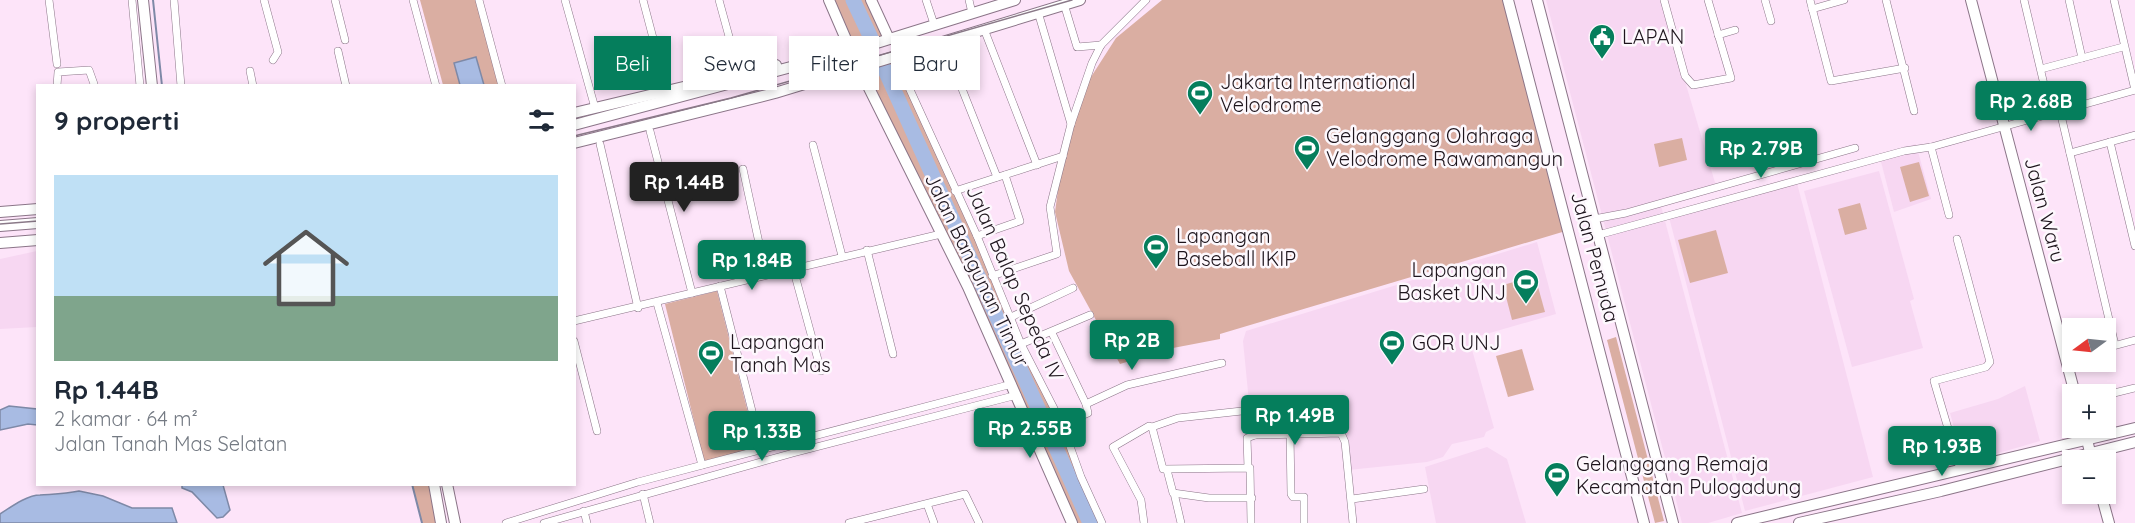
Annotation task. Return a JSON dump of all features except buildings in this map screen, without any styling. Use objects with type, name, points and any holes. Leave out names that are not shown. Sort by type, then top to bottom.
[{"type":"main road","points":[[143,0],[152,84]]},
{"type":"main road","points":[[829,0],[848,36]]},
{"type":"main road","points":[[871,0],[885,40]]},
{"type":"main road","points":[[960,36],[1080,0]]},
{"type":"main road","name":"Jalan Pemuda","points":[[1508,0],[1644,523]]},
{"type":"main road","name":"Jalan Pemuda","points":[[1537,0],[1673,523]]},
{"type":"main road","name":"Jalan Waru","points":[[1971,0],[2062,333]]},
{"type":"main road","points":[[879,42],[1011,1]]},
{"type":"main road","points":[[972,13],[980,30]]},
{"type":"main road","points":[[879,62],[891,58]]},
{"type":"main road","points":[[576,125],[789,68]]},
{"type":"main road","points":[[576,113],[683,87]]},
{"type":"main road","points":[[576,143],[789,89]]},
{"type":"main road","name":"Jalan Bangunan Timur","points":[[875,90],[1015,390],[1072,523]]},
{"type":"main road","points":[[615,116],[619,132]]},
{"type":"main road","points":[[0,213],[36,209]]},
{"type":"main road","points":[[0,226],[36,223]]},
{"type":"main road","points":[[0,243],[36,240]]},
{"type":"main road","points":[[2116,430],[2135,428]]},
{"type":"main road","points":[[1737,523],[1938,476],[2068,438]]},
{"type":"main road","points":[[2111,450],[2135,441]]},
{"type":"main road","points":[[1799,523],[2062,464]]},
{"type":"main road","points":[[1938,476],[1941,491]]},
{"type":"main road","points":[[434,486],[441,523]]},
{"type":"main road","points":[[447,486],[455,523]]},
{"type":"main road","points":[[1845,497],[1849,511]]},
{"type":"main road","points":[[2104,504],[2109,523]]},
{"type":"street","points":[[49,0],[57,64]]},
{"type":"street","points":[[132,0],[140,84]]},
{"type":"street","points":[[174,0],[182,84]]},
{"type":"street","points":[[264,0],[278,52],[273,60]]},
{"type":"street","points":[[335,0],[345,40]]},
{"type":"street","points":[[413,0],[435,84]]},
{"type":"street","points":[[479,0],[501,84]]},
{"type":"street","points":[[566,0],[595,108]]},
{"type":"street","points":[[643,0],[667,91]]},
{"type":"street","points":[[719,0],[729,36]]},
{"type":"street","points":[[926,0],[934,24]]},
{"type":"street","points":[[969,0],[972,13]]},
{"type":"street","points":[[992,276],[1057,254],[1050,207],[1071,124],[1092,63],[1101,45],[1146,0]]},
{"type":"street","points":[[1664,0],[1689,83],[1693,85],[1731,78],[1708,0]]},
{"type":"street","points":[[1765,0],[1771,21]]},
{"type":"street","points":[[1810,0],[1831,81],[1860,78],[1905,68]]},
{"type":"street","points":[[1812,9],[1844,0]]},
{"type":"street","points":[[1886,0],[1914,111]]},
{"type":"street","points":[[2024,0],[2051,114]]},
{"type":"street","points":[[2069,0],[2082,58]]},
{"type":"street","points":[[1598,235],[1802,181],[1904,151],[1931,147],[2135,90],[2123,47],[2114,0]]},
{"type":"street","points":[[1064,4],[1077,47],[1101,45]]},
{"type":"street","points":[[1038,12],[1071,124]]},
{"type":"street","points":[[980,30],[1037,165]]},
{"type":"street","points":[[1718,34],[1735,30]]},
{"type":"street","points":[[2042,69],[2123,47]]},
{"type":"street","points":[[338,51],[346,84]]},
{"type":"street","points":[[57,84],[56,77],[60,72],[89,70],[94,84]]},
{"type":"street","points":[[250,71],[253,84]]},
{"type":"street","name":"Jalan Balap Sepeda IV","points":[[906,90],[977,236],[1021,344],[1062,424],[1102,523]]},
{"type":"street","name":"Jalan Balap Sepeda IV","points":[[962,90],[997,177]]},
{"type":"street","points":[[2060,111],[2109,318]]},
{"type":"street","points":[[650,131],[692,293]]},
{"type":"street","points":[[2070,153],[2135,135]]},
{"type":"street","points":[[2110,142],[2135,246]]},
{"type":"street","points":[[600,144],[638,308]]},
{"type":"street","points":[[813,145],[842,256]]},
{"type":"street","points":[[1931,147],[1948,215]]},
{"type":"street","points":[[1594,219],[1620,215],[1855,148]]},
{"type":"street","points":[[955,191],[1063,156]]},
{"type":"street","points":[[1796,166],[1802,181]]},
{"type":"street","points":[[743,169],[766,275]]},
{"type":"street","points":[[977,236],[1020,220],[1005,175]]},
{"type":"street","points":[[1620,215],[1624,229]]},
{"type":"street","points":[[576,321],[638,308],[842,256],[941,234]]},
{"type":"street","points":[[1957,239],[1989,362],[1986,367],[1934,381],[1960,469]]},
{"type":"street","points":[[867,250],[893,354]]},
{"type":"street","points":[[793,268],[821,371]]},
{"type":"street","points":[[720,286],[762,450]]},
{"type":"street","points":[[1009,318],[1073,288]]},
{"type":"street","points":[[657,303],[702,465]]},
{"type":"street","points":[[1021,344],[1052,333],[1090,315]]},
{"type":"street","points":[[1052,333],[1086,404],[1088,413],[1062,424]]},
{"type":"street","points":[[2116,345],[2135,340]]},
{"type":"street","points":[[576,349],[597,431]]},
{"type":"street","points":[[1086,404],[1128,385],[1222,363]]},
{"type":"street","points":[[2116,393],[2135,388]]},
{"type":"street","points":[[506,523],[702,465],[1015,390]]},
{"type":"street","points":[[544,523],[1015,390]]},
{"type":"street","points":[[1144,523],[1142,500],[1113,447],[1147,426],[1152,427],[1178,418],[1251,410],[1255,435]]},
{"type":"street","points":[[1152,427],[1162,468],[1167,470],[1248,468]]},
{"type":"street","points":[[1251,523],[1251,473],[1248,468],[1247,438],[1255,435],[1341,433],[1345,442],[1353,523]]},
{"type":"street","points":[[1290,434],[1291,495],[1304,497],[1304,523]]},
{"type":"street","points":[[1167,470],[1181,523]]},
{"type":"street","points":[[1352,499],[1424,489]]},
{"type":"street","points":[[1174,493],[1209,498],[1252,498]]},
{"type":"street","points":[[643,494],[650,523]]},
{"type":"street","points":[[849,523],[886,519],[927,504],[966,494],[979,523]]},
{"type":"street","points":[[927,504],[934,523]]},
{"type":"street","points":[[584,511],[587,523]]},
{"type":"shaded area","points":[[420,0],[480,0],[505,84],[443,84]]},
{"type":"shaded area","points":[[829,0],[871,0],[889,39],[879,42],[879,36],[845,36]]},
{"type":"shaded area","name":"Gelanggang Olahraga Velodrome Rawamangun","points":[[1162,0],[1508,0],[1569,230],[1220,334],[1220,339],[1173,348],[1120,364],[1069,271],[1055,212],[1066,131],[1091,77],[1116,38]]},
{"type":"shaded area","points":[[1546,0],[1661,0],[1716,186],[1660,202],[1742,513],[1708,523],[1682,523]]},
{"type":"shaded area","points":[[891,58],[891,90],[910,90],[992,276],[1062,424],[1102,523],[1072,523],[1035,435],[870,90],[879,90],[879,62]]},
{"type":"shaded area","points":[[1682,138],[1687,160],[1659,167],[1654,144]]},
{"type":"shaded area","points":[[1916,144],[1931,199],[1894,212],[1879,154]]},
{"type":"shaded area","points":[[1919,162],[1929,196],[1910,202],[1900,167]]},
{"type":"shaded area","points":[[1879,171],[1914,299],[1910,301],[1923,348],[1852,367],[1804,191]]},
{"type":"shaded area","points":[[1797,183],[1873,477],[1745,511],[1669,217]]},
{"type":"shaded area","points":[[1860,203],[1867,229],[1845,235],[1838,209]]},
{"type":"shaded area","points":[[1716,230],[1728,273],[1690,283],[1678,240]]},
{"type":"shaded area","points":[[1537,242],[1556,314],[1469,339],[1494,428],[1486,432],[1484,437],[1452,444],[1443,457],[1427,462],[1348,470],[1344,431],[1252,433],[1243,341],[1246,331]]},
{"type":"shaded area","points":[[36,251],[36,327],[0,329],[0,259]]},
{"type":"shaded area","name":"Lapangan Basket UNJ","points":[[1535,276],[1545,312],[1512,320],[1503,285]]},
{"type":"shaded area","name":"Lapangan Tanah Mas","points":[[717,291],[757,448],[704,461],[665,304]]},
{"type":"shaded area","points":[[1616,337],[1664,521],[1655,523],[1607,340]]},
{"type":"shaded area","points":[[1522,349],[1534,390],[1508,397],[1496,356]]},
{"type":"shaded area","points":[[2025,386],[2040,441],[1968,462],[1963,460],[1950,413],[1998,399]]},
{"type":"shaded area","points":[[1487,447],[1507,459],[1526,523],[1436,523],[1425,467]]},
{"type":"shaded area","points":[[412,486],[434,486],[441,523],[422,523]]},
{"type":"water","points":[[476,57],[484,84],[460,84],[454,63]]},
{"type":"water","points":[[9,406],[36,409],[36,425],[28,424],[0,430],[0,410]]},
{"type":"water","points":[[182,486],[223,486],[230,510],[223,517],[217,518],[192,492]]},
{"type":"water","points":[[79,491],[103,496],[132,508],[172,508],[177,523],[0,523],[0,514],[30,497]]},
{"type":"waterway","points":[[153,0],[162,84]]},
{"type":"waterway","points":[[853,0],[870,36]]},
{"type":"waterway","points":[[884,68],[1090,523]]},
{"type":"waterway","points":[[413,486],[422,523]]},
{"type":"tram line","points":[[576,136],[731,98],[1072,0]]},
{"type":"tram line","points":[[0,224],[36,221]]},
{"type":"place","name":"LAPAN","points":[[1602,60]]},
{"type":"place","name":"Jakarta International Velodrome","points":[[1200,116]]},
{"type":"place","name":"Gelanggang Olahraga Velodrome Rawamangun","points":[[1307,171]]},
{"type":"place","name":"Lapangan Baseball IKIP","points":[[1156,270]]},
{"type":"place","name":"Lapangan Basket UNJ","points":[[1526,305]]},
{"type":"place","name":"GOR UNJ","points":[[1392,366]]},
{"type":"place","name":"Lapangan Tanah Mas","points":[[711,376]]},
{"type":"place","name":"Gelanggang Remaja Kecamatan Pulogadung","points":[[1557,498]]}]
